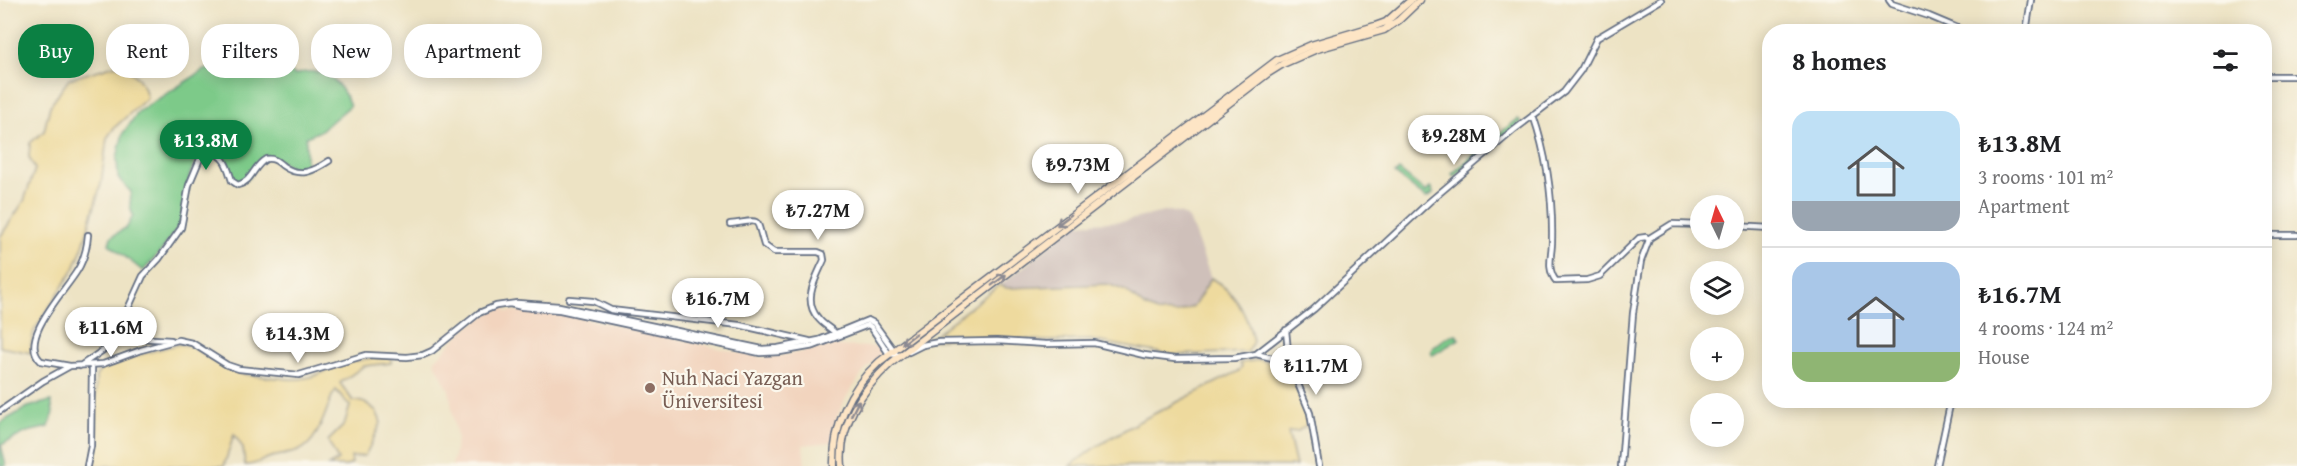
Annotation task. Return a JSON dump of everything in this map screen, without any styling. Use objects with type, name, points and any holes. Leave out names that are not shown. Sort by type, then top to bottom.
[{"type":"street","points":[[834,466],[836,434],[848,402],[870,371],[892,352],[1277,60],[1311,45],[1376,27],[1386,22],[1411,0]]},
{"type":"street","points":[[842,466],[843,438],[855,407],[872,381],[899,357],[1268,74],[1283,64],[1317,49],[1384,30],[1399,20],[1420,0]]},
{"type":"street","points":[[1256,354],[1323,302],[1429,202],[1570,85],[1586,62],[1597,38],[1661,0]]},
{"type":"street","points":[[1889,0],[1892,4],[1948,24]]},
{"type":"street","points":[[2027,24],[2031,0]]},
{"type":"street","points":[[2272,76],[2297,76]]},
{"type":"street","points":[[1533,115],[1542,142],[1549,179],[1552,223],[1549,266],[1556,281],[1587,280],[1597,277],[1638,238],[1648,239],[1672,224],[1690,225]]},
{"type":"street","points":[[124,333],[122,324],[142,279],[182,228],[191,179],[203,153],[210,151],[223,158],[228,166],[232,182],[238,185],[249,180],[258,165],[266,159],[275,159],[287,169],[302,173],[329,161]]},
{"type":"street","points":[[730,224],[757,222],[761,227],[764,245],[772,251],[823,254],[824,260],[811,291],[811,304],[817,317],[836,334]]},
{"type":"street","points":[[1744,227],[1762,228]]},
{"type":"street","points":[[88,235],[85,253],[78,269],[42,323],[34,340],[34,352],[41,361],[70,366],[92,366],[178,340]]},
{"type":"street","points":[[2272,235],[2297,235]]},
{"type":"street","points":[[1621,466],[1633,313],[1641,261],[1648,239]]},
{"type":"street","points":[[569,299],[592,301],[611,310],[752,327],[811,342]]},
{"type":"street","points":[[124,333],[137,338],[192,343],[227,365],[239,369],[299,375],[366,355],[413,357],[423,355],[432,351],[479,313],[496,306],[517,303],[559,306],[757,348],[778,348],[811,342],[864,321],[870,321],[892,352]]},
{"type":"street","points":[[510,304],[522,308],[560,310],[764,353],[822,343],[868,325],[899,357]]},
{"type":"street","points":[[1286,330],[1289,362],[1310,413],[1319,466]]},
{"type":"street","points":[[80,366],[115,342],[124,333]]},
{"type":"street","points":[[899,357],[933,342],[998,341],[1046,344],[1094,343],[1143,355],[1175,359],[1256,354],[1289,362]]},
{"type":"street","points":[[0,411],[43,381],[70,366]]},
{"type":"street","points":[[87,466],[91,453],[92,366]]},
{"type":"street","points":[[1937,466],[1949,408]]},
{"type":"shaded area","points":[[1168,211],[1182,214],[1190,221],[1211,278],[1194,306],[1186,311],[1172,314],[1157,312],[1140,303],[1126,291],[1108,284],[1007,288],[999,286],[1075,224],[1125,221]]},
{"type":"shaded area","name":"Nuh Naci Yazgan Üniversitesi","points":[[505,307],[506,312],[530,310],[559,313],[763,358],[831,346],[881,347],[884,352],[865,370],[847,396],[837,417],[831,442],[803,445],[805,466],[452,466],[457,439],[449,390],[434,361],[464,330],[493,311]]},
{"type":"green space","points":[[201,72],[201,78],[299,78],[299,74],[311,72],[311,78],[330,78],[336,82],[350,106],[320,131],[306,137],[306,169],[295,169],[266,156],[256,163],[249,178],[239,183],[235,182],[229,166],[220,154],[209,148],[201,150],[190,174],[181,223],[162,250],[143,271],[109,244],[111,237],[127,227],[133,216],[130,206],[131,192],[118,178],[117,158],[123,133],[139,111]]},
{"type":"green space","points":[[1518,119],[1521,122],[1454,177],[1452,174]]},
{"type":"green space","points":[[1399,170],[1426,192],[1432,188],[1433,194],[1426,198],[1395,174]]},
{"type":"green space","points":[[1456,334],[1459,339],[1433,355],[1431,354],[1432,348]]},
{"type":"green space","points":[[51,401],[53,412],[49,427],[27,432],[1,445],[6,466],[0,466],[0,423],[28,407]]},
{"type":"sand","points":[[106,68],[106,78],[138,78],[147,98],[114,128],[107,138],[101,184],[83,246],[74,269],[34,331],[31,344],[32,353],[0,347],[0,237],[24,201],[35,169],[29,157],[30,143],[44,131],[50,106],[69,79],[94,78],[94,71]]},
{"type":"sand","points":[[1211,278],[1234,297],[1244,314],[1253,341],[1248,352],[1172,355],[1090,340],[1046,341],[996,337],[928,340],[999,285],[1007,288],[1108,284],[1126,291],[1144,306],[1157,312],[1177,313],[1194,306]]},
{"type":"sand","points":[[179,344],[199,351],[235,372],[288,379],[309,377],[359,360],[391,357],[391,363],[364,366],[340,383],[353,401],[371,406],[381,423],[365,456],[351,457],[352,463],[347,466],[328,466],[338,460],[328,441],[344,425],[350,406],[336,390],[316,435],[305,447],[295,452],[245,465],[243,448],[234,434],[224,466],[90,466],[94,459],[96,376],[103,367],[116,365],[135,356]]},
{"type":"sand","points":[[1259,360],[1281,367],[1294,382],[1303,402],[1308,424],[1298,431],[1288,432],[1296,466],[1070,466],[1094,448],[1138,422],[1239,371],[1242,367],[1240,363]]},
{"type":"place","name":"Nuh Naci Yazgan Üniversitesi","points":[[650,388]]}]
